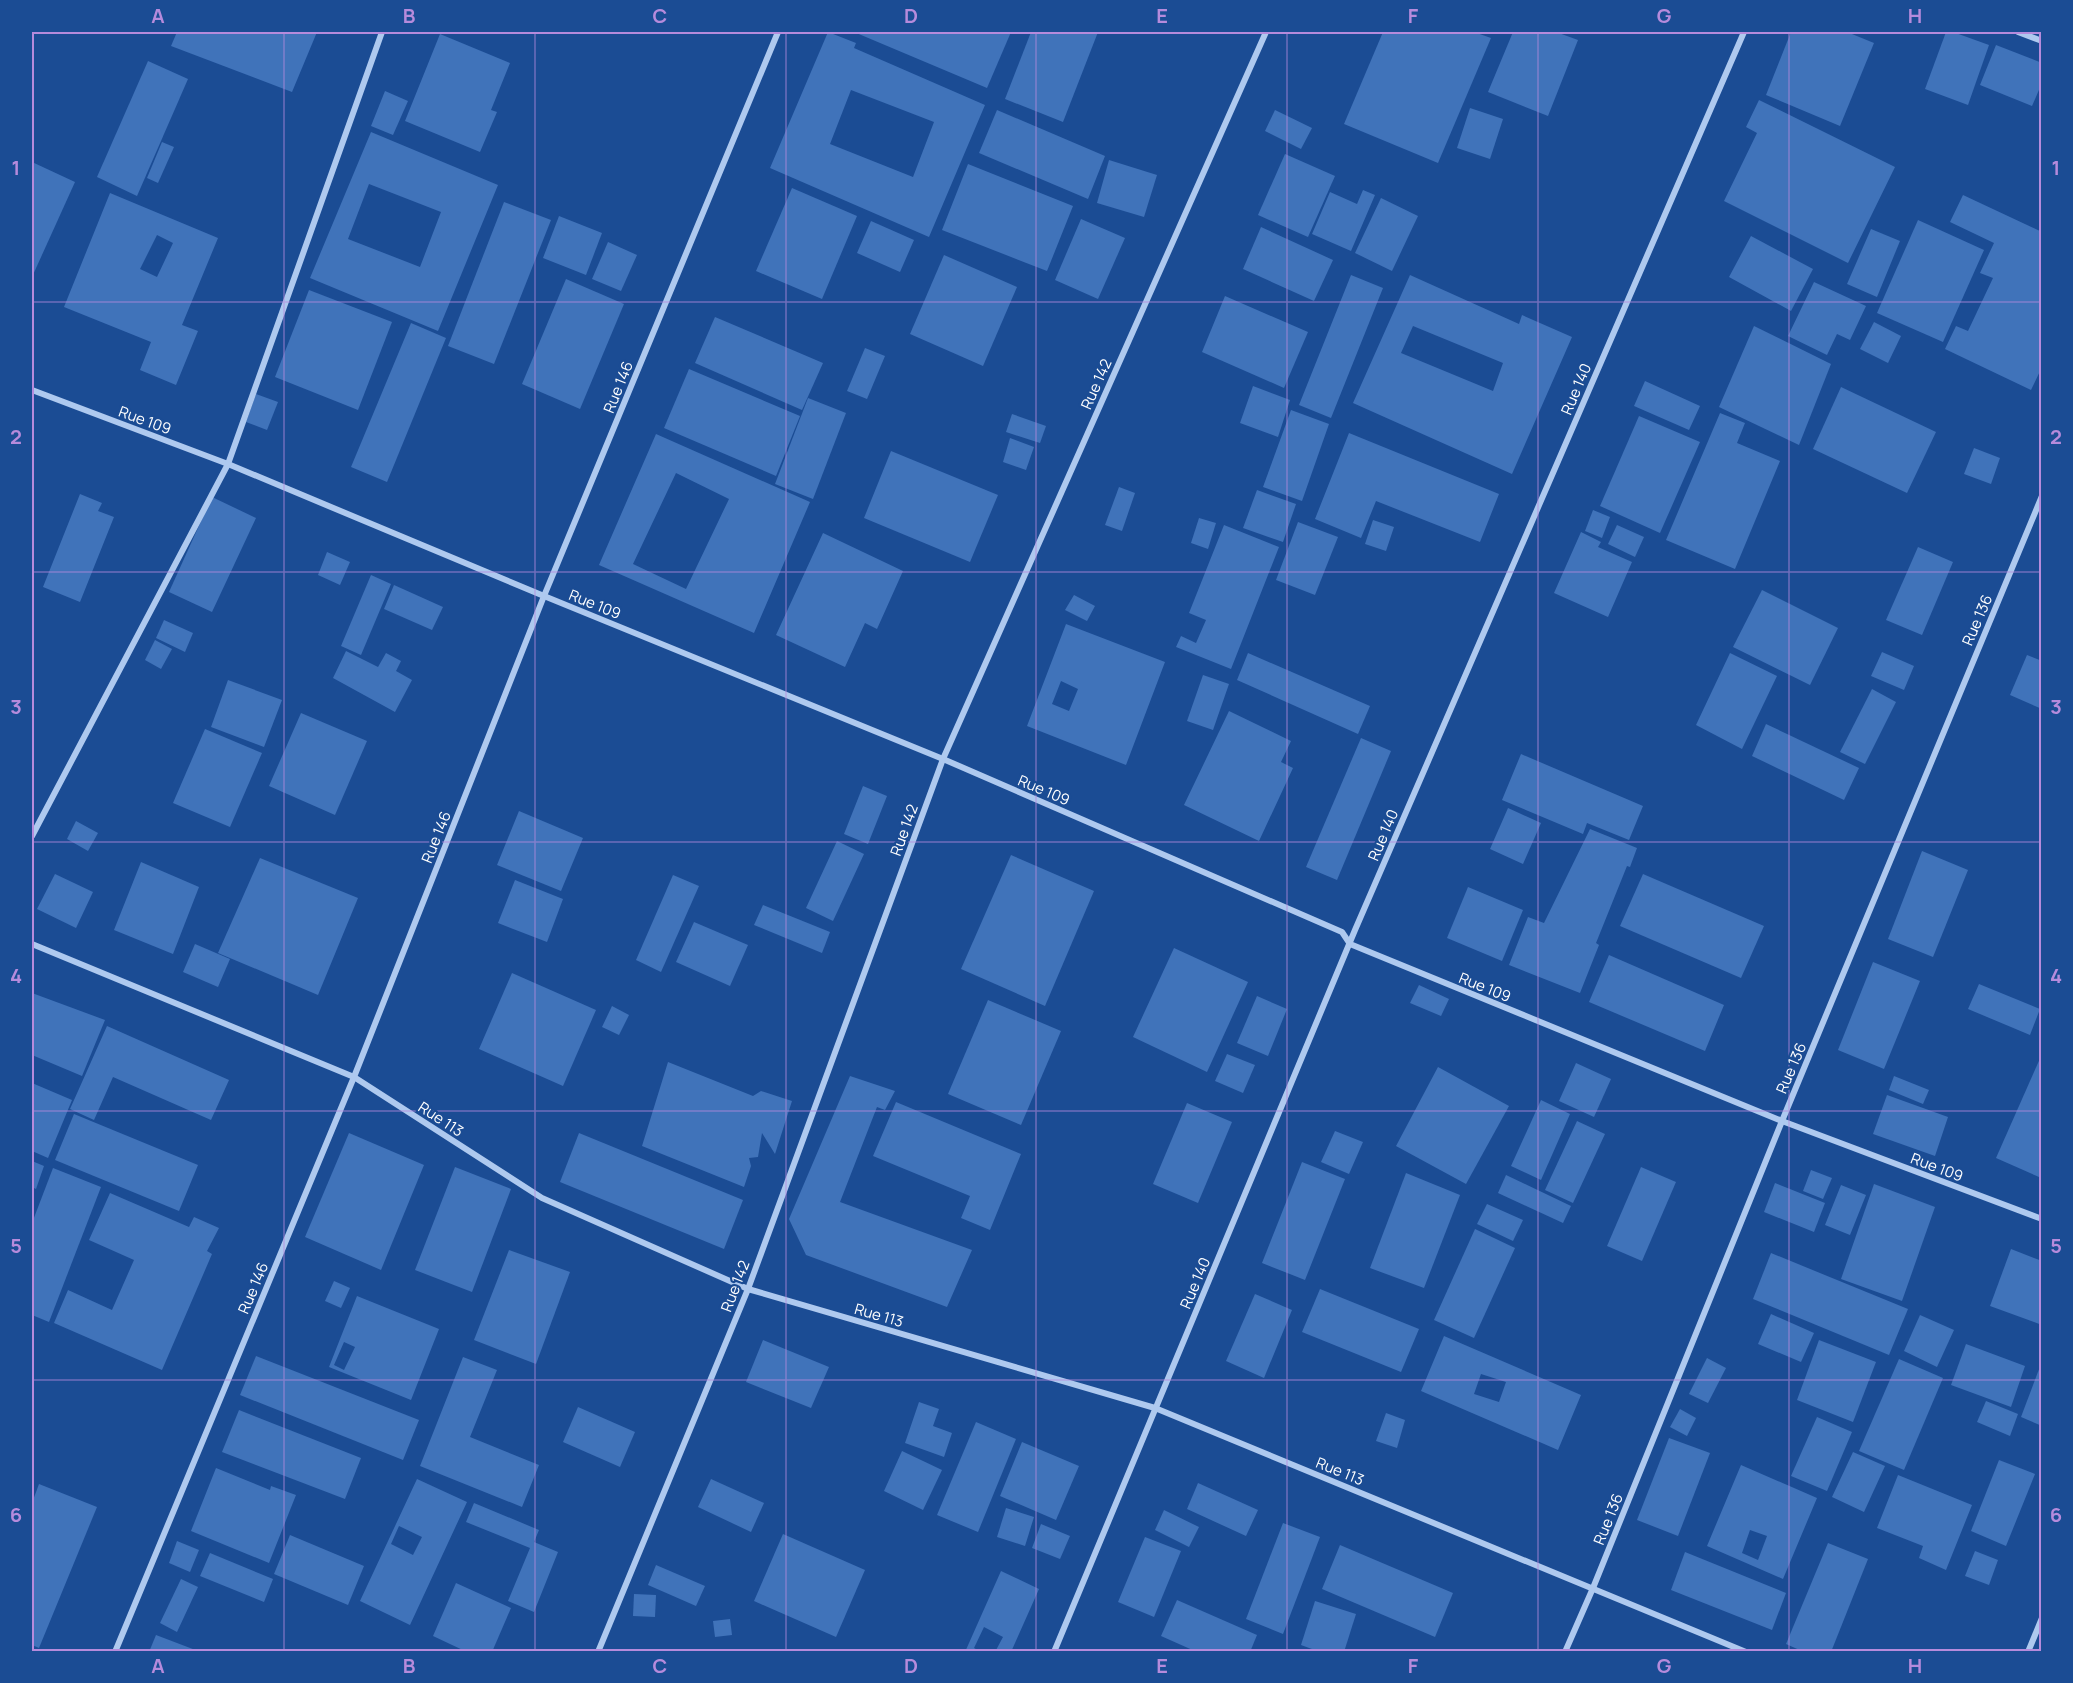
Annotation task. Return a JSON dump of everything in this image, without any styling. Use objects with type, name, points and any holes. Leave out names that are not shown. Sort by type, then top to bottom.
[{"type":"street","points":[[32,836],[228,464],[382,32]]},
{"type":"street","name":"Rue 146","points":[[115,1652],[354,1077],[544,596],[778,32]]},
{"type":"street","name":"Rue 142","points":[[598,1652],[748,1289],[943,759],[1266,32]]},
{"type":"street","name":"Rue 140","points":[[1054,1652],[1350,944],[1744,32]]},
{"type":"street","points":[[2019,32],[2042,41]]},
{"type":"street","name":"Rue 109","points":[[32,390],[228,464],[943,759],[1342,932],[1350,944],[1782,1121],[2042,1219]]},
{"type":"street","name":"Rue 136","points":[[1565,1652],[1782,1121],[2042,496]]},
{"type":"street","name":"Rue 113","points":[[32,944],[354,1077],[542,1198],[748,1289],[1155,1408],[1746,1652]]},
{"type":"street","points":[[2028,1652],[2042,1618]]},
{"type":"building","points":[[177,32],[317,32],[292,92],[171,46]]},
{"type":"building","points":[[828,32],[856,43],[854,48],[985,105],[929,237],[770,168]],"holes":[[[851,90],[934,122],[913,177],[830,144]]]},
{"type":"building","points":[[854,32],[1011,32],[987,88]]},
{"type":"building","points":[[1031,32],[1098,32],[1063,122],[1005,99]]},
{"type":"building","points":[[1383,32],[1474,32],[1491,38],[1438,163],[1344,124]]},
{"type":"building","points":[[1513,32],[1556,32],[1578,40],[1548,116],[1488,92]]},
{"type":"building","points":[[1791,32],[1847,32],[1874,43],[1840,126],[1766,95]]},
{"type":"building","points":[[1946,32],[1953,32],[1989,45],[1968,105],[1925,89]]},
{"type":"building","points":[[440,34],[510,63],[491,110],[497,112],[480,152],[405,121]]},
{"type":"building","points":[[1996,45],[2042,63],[2042,83],[2032,106],[1980,85]]},
{"type":"building","points":[[148,61],[188,79],[137,196],[97,177]]},
{"type":"building","points":[[385,91],[408,101],[393,135],[371,126]]},
{"type":"building","points":[[1759,100],[1895,167],[1848,263],[1724,201],[1757,133],[1746,127]]},
{"type":"building","points":[[1470,108],[1503,119],[1490,159],[1457,148]]},
{"type":"building","points":[[997,110],[1105,156],[1088,199],[979,153]]},
{"type":"building","points":[[1275,110],[1312,128],[1301,149],[1265,131]]},
{"type":"building","points":[[371,132],[498,185],[438,331],[310,278]],"holes":[[[369,184],[441,212],[420,267],[348,239]]]},
{"type":"building","points":[[162,142],[174,147],[158,183],[147,178]]},
{"type":"building","points":[[1285,154],[1335,176],[1308,237],[1258,215]]},
{"type":"building","points":[[1109,160],[1157,175],[1144,217],[1097,203]]},
{"type":"building","points":[[32,162],[75,182],[32,277]]},
{"type":"building","points":[[968,164],[1073,206],[1047,271],[942,230]]},
{"type":"building","points":[[792,188],[857,216],[822,299],[756,271]]},
{"type":"building","points":[[1363,190],[1375,195],[1351,251],[1312,234],[1330,192],[1357,204]]},
{"type":"building","points":[[110,193],[218,238],[182,325],[198,331],[176,385],[140,370],[151,342],[64,307]],"holes":[[[157,235],[173,243],[157,277],[140,269]]]},
{"type":"building","points":[[1963,195],[2042,232],[2042,367],[2031,390],[1945,349],[1956,326],[1968,331],[1993,278],[1980,273],[1994,243],[1950,222]]},
{"type":"building","points":[[1381,198],[1418,216],[1392,271],[1355,253]]},
{"type":"building","points":[[504,202],[551,220],[494,364],[448,346]]},
{"type":"building","points":[[559,216],[602,233],[586,275],[543,258]]},
{"type":"building","points":[[1081,219],[1125,238],[1098,299],[1055,280]]},
{"type":"building","points":[[1918,220],[1984,250],[1943,342],[1877,313]]},
{"type":"building","points":[[871,221],[914,240],[900,272],[857,253]]},
{"type":"building","points":[[1261,227],[1333,260],[1314,301],[1243,269]]},
{"type":"building","points":[[1871,229],[1900,241],[1877,297],[1847,284]]},
{"type":"building","points":[[1751,236],[1813,269],[1791,311],[1729,277]]},
{"type":"building","points":[[608,242],[637,255],[621,291],[592,279]]},
{"type":"building","points":[[944,255],[1017,287],[983,366],[910,334]]},
{"type":"building","points":[[1351,275],[1383,288],[1331,418],[1299,405]]},
{"type":"building","points":[[1410,275],[1519,324],[1522,315],[1572,337],[1512,474],[1353,403]],"holes":[[[1413,326],[1503,363],[1493,391],[1401,353]]]},
{"type":"building","points":[[566,279],[624,304],[580,409],[522,384]]},
{"type":"building","points":[[1814,282],[1866,306],[1850,340],[1837,334],[1827,355],[1788,336]]},
{"type":"building","points":[[309,290],[392,322],[358,410],[275,377]]},
{"type":"building","points":[[1225,296],[1308,332],[1284,388],[1202,352]]},
{"type":"building","points":[[715,317],[823,363],[802,410],[695,363]]},
{"type":"building","points":[[1874,322],[1901,336],[1888,363],[1860,349]]},
{"type":"building","points":[[411,323],[446,338],[387,482],[351,467]]},
{"type":"building","points":[[1754,326],[1831,364],[1799,445],[1719,407]]},
{"type":"building","points":[[865,348],[885,356],[867,399],[847,391]]},
{"type":"building","points":[[689,369],[800,416],[776,476],[664,428]]},
{"type":"building","points":[[1645,381],[1700,406],[1689,430],[1634,406]]},
{"type":"building","points":[[1253,386],[1290,400],[1278,437],[1240,423]]},
{"type":"building","points":[[1841,387],[1936,432],[1907,493],[1813,449]]},
{"type":"building","points":[[256,394],[278,402],[267,430],[246,422]]},
{"type":"building","points":[[808,398],[846,413],[813,499],[775,484]]},
{"type":"building","points":[[1291,410],[1329,424],[1302,501],[1263,487]]},
{"type":"building","points":[[1720,413],[1745,423],[1737,443],[1780,461],[1735,569],[1666,540]]},
{"type":"building","points":[[1012,414],[1046,426],[1040,443],[1006,432]]},
{"type":"building","points":[[1639,416],[1700,442],[1660,533],[1600,506]]},
{"type":"building","points":[[1349,433],[1499,494],[1480,542],[1376,501],[1361,538],[1315,519]]},
{"type":"building","points":[[656,434],[810,502],[754,633],[599,565]],"holes":[[[676,473],[729,499],[686,589],[633,564]]]},
{"type":"building","points":[[1010,438],[1034,447],[1026,470],[1003,462]]},
{"type":"building","points":[[1974,448],[2000,458],[1991,484],[1964,474]]},
{"type":"building","points":[[891,451],[998,495],[970,562],[864,518]]},
{"type":"building","points":[[1119,487],[1135,493],[1122,531],[1105,525]]},
{"type":"building","points":[[1257,490],[1296,504],[1283,542],[1243,528]]},
{"type":"building","points":[[80,494],[102,503],[98,511],[114,517],[80,602],[43,587]]},
{"type":"building","points":[[212,497],[256,518],[212,612],[169,592]]},
{"type":"building","points":[[1593,510],[1610,517],[1602,538],[1585,531]]},
{"type":"building","points":[[1199,518],[1216,523],[1208,549],[1191,543]]},
{"type":"building","points":[[1373,520],[1394,527],[1386,551],[1365,544]]},
{"type":"building","points":[[1298,522],[1338,537],[1315,595],[1276,580]]},
{"type":"building","points":[[1224,525],[1279,547],[1231,669],[1176,647],[1181,636],[1196,643],[1206,620],[1189,613]]},
{"type":"building","points":[[1617,525],[1644,537],[1635,557],[1608,544]]},
{"type":"building","points":[[1581,532],[1601,542],[1598,547],[1632,562],[1608,617],[1554,593]]},
{"type":"building","points":[[823,533],[903,571],[877,629],[865,623],[845,667],[776,635]]},
{"type":"building","points":[[1918,547],[1953,562],[1922,635],[1886,620]]},
{"type":"building","points":[[327,552],[350,562],[340,585],[318,575]]},
{"type":"building","points":[[371,575],[391,584],[361,655],[341,646]]},
{"type":"building","points":[[394,585],[443,607],[432,630],[384,609]]},
{"type":"building","points":[[1762,590],[1838,628],[1810,685],[1733,647]]},
{"type":"building","points":[[1074,595],[1095,606],[1087,621],[1065,610]]},
{"type":"building","points":[[164,620],[193,633],[185,652],[156,638]]},
{"type":"building","points":[[1066,624],[1165,662],[1126,765],[1027,726]],"holes":[[[1061,681],[1078,689],[1069,711],[1052,704]]]},
{"type":"building","points":[[155,640],[172,649],[161,669],[145,660]]},
{"type":"building","points":[[346,651],[378,667],[386,653],[401,661],[396,671],[412,680],[395,712],[333,678]]},
{"type":"building","points":[[1882,652],[1914,666],[1904,690],[1871,676]]},
{"type":"building","points":[[1248,653],[1370,706],[1358,734],[1237,680]]},
{"type":"building","points":[[1730,653],[1777,676],[1742,749],[1696,725]]},
{"type":"building","points":[[2027,655],[2042,661],[2042,709],[2010,695]]},
{"type":"building","points":[[1203,675],[1229,684],[1213,730],[1187,721]]},
{"type":"building","points":[[228,680],[282,700],[264,747],[211,727]]},
{"type":"building","points":[[1872,689],[1896,702],[1865,764],[1840,752]]},
{"type":"building","points":[[1229,711],[1291,741],[1281,762],[1293,768],[1259,841],[1184,805]]},
{"type":"building","points":[[301,713],[367,741],[335,815],[269,786]]},
{"type":"building","points":[[1766,724],[1859,768],[1844,800],[1752,756]]},
{"type":"building","points":[[205,729],[262,753],[230,827],[173,803]]},
{"type":"building","points":[[1361,738],[1391,751],[1337,880],[1306,867]]},
{"type":"building","points":[[1521,754],[1643,806],[1629,840],[1587,823],[1583,834],[1502,800]]},
{"type":"building","points":[[863,786],[887,796],[868,844],[844,834]]},
{"type":"building","points":[[1508,808],[1541,823],[1523,864],[1490,849]]},
{"type":"building","points":[[519,811],[583,838],[561,891],[497,865]]},
{"type":"building","points":[[76,821],[98,833],[88,851],[67,839]]},
{"type":"building","points":[[1590,829],[1637,848],[1630,867],[1627,866],[1596,943],[1599,945],[1580,993],[1509,965],[1528,917],[1544,923]]},
{"type":"building","points":[[837,841],[864,854],[833,921],[806,908]]},
{"type":"building","points":[[1922,851],[1968,870],[1933,957],[1888,939]]},
{"type":"building","points":[[1011,855],[1094,891],[1045,1006],[961,969]]},
{"type":"building","points":[[260,858],[358,898],[318,995],[218,953]]},
{"type":"building","points":[[141,862],[199,887],[173,954],[114,930]]},
{"type":"building","points":[[55,874],[93,892],[76,928],[37,909]]},
{"type":"building","points":[[1643,874],[1764,926],[1741,978],[1620,926]]},
{"type":"building","points":[[673,875],[699,886],[661,972],[636,960]]},
{"type":"building","points":[[515,880],[563,899],[547,942],[498,923]]},
{"type":"building","points":[[1468,887],[1523,910],[1502,961],[1447,938]]},
{"type":"building","points":[[763,905],[830,932],[822,953],[754,925]]},
{"type":"building","points":[[694,922],[748,945],[730,986],[676,962]]},
{"type":"building","points":[[195,944],[230,959],[218,987],[183,972]]},
{"type":"building","points":[[1174,948],[1248,982],[1207,1072],[1133,1037]]},
{"type":"building","points":[[1609,955],[1724,1005],[1705,1051],[1589,1002]]},
{"type":"building","points":[[1873,962],[1920,981],[1884,1069],[1838,1050]]},
{"type":"building","points":[[512,973],[596,1010],[563,1086],[479,1049]]},
{"type":"building","points":[[1979,984],[2040,1009],[2030,1035],[1968,1009]]},
{"type":"building","points":[[1419,985],[1449,999],[1441,1016],[1410,1003]]},
{"type":"building","points":[[32,993],[105,1020],[82,1076],[32,1055]]},
{"type":"building","points":[[1257,996],[1287,1009],[1268,1056],[1237,1043]]},
{"type":"building","points":[[988,1000],[1061,1031],[1021,1125],[948,1094]]},
{"type":"building","points":[[612,1006],[629,1015],[619,1035],[602,1027]]},
{"type":"building","points":[[107,1026],[229,1080],[211,1120],[113,1077],[94,1120],[70,1109]]},
{"type":"building","points":[[1227,1054],[1255,1065],[1243,1093],[1215,1081]]},
{"type":"building","points":[[2042,1054],[2042,1172],[2039,1177],[1996,1158]]},
{"type":"building","points":[[668,1062],[753,1096],[761,1091],[792,1101],[775,1154],[762,1133],[758,1157],[749,1158],[751,1166],[744,1187],[642,1146]]},
{"type":"building","points":[[1576,1063],[1611,1079],[1594,1117],[1559,1101]]},
{"type":"building","points":[[1438,1067],[1509,1106],[1466,1184],[1396,1146]]},
{"type":"building","points":[[850,1076],[895,1091],[885,1110],[877,1107],[840,1202],[972,1250],[947,1307],[806,1255],[789,1219]]},
{"type":"building","points":[[1894,1076],[1929,1090],[1923,1104],[1889,1090]]},
{"type":"building","points":[[32,1083],[72,1100],[48,1158],[32,1151]]},
{"type":"building","points":[[1887,1095],[1948,1117],[1935,1156],[1873,1134]]},
{"type":"building","points":[[1541,1100],[1570,1114],[1541,1180],[1511,1166]]},
{"type":"building","points":[[896,1102],[1021,1154],[990,1230],[961,1218],[970,1196],[873,1156]]},
{"type":"building","points":[[1187,1103],[1232,1122],[1198,1203],[1153,1184]]},
{"type":"building","points":[[74,1114],[198,1165],[179,1211],[55,1160]]},
{"type":"building","points":[[1577,1121],[1605,1134],[1573,1203],[1545,1190]]},
{"type":"building","points":[[1335,1131],[1363,1142],[1349,1174],[1321,1162]]},
{"type":"building","points":[[349,1133],[424,1165],[381,1270],[305,1237]]},
{"type":"building","points":[[579,1133],[743,1200],[724,1249],[560,1182]]},
{"type":"building","points":[[32,1161],[44,1166],[36,1189],[32,1187]]},
{"type":"building","points":[[1302,1162],[1345,1179],[1305,1280],[1262,1263]]},
{"type":"building","points":[[455,1167],[511,1189],[472,1292],[415,1270]]},
{"type":"building","points":[[1641,1167],[1676,1182],[1642,1261],[1607,1246]]},
{"type":"building","points":[[53,1168],[101,1187],[49,1322],[32,1315],[32,1223]]},
{"type":"building","points":[[1811,1170],[1832,1178],[1823,1199],[1803,1191]]},
{"type":"building","points":[[1406,1173],[1460,1195],[1424,1288],[1370,1268]]},
{"type":"building","points":[[1506,1175],[1571,1206],[1563,1223],[1498,1193]]},
{"type":"building","points":[[1775,1183],[1825,1203],[1814,1232],[1764,1212]]},
{"type":"building","points":[[1874,1184],[1935,1207],[1902,1301],[1841,1279]]},
{"type":"building","points":[[1841,1185],[1866,1195],[1850,1235],[1825,1225]]},
{"type":"building","points":[[110,1193],[189,1227],[194,1217],[219,1228],[207,1251],[212,1254],[162,1370],[54,1323],[68,1290],[112,1310],[134,1260],[89,1240]]},
{"type":"building","points":[[1487,1204],[1523,1220],[1513,1241],[1477,1224]]},
{"type":"building","points":[[1475,1229],[1515,1248],[1474,1338],[1434,1320]]},
{"type":"building","points":[[2011,1249],[2042,1261],[2042,1325],[1990,1306]]},
{"type":"building","points":[[509,1250],[570,1272],[536,1364],[474,1340]]},
{"type":"building","points":[[1771,1253],[1908,1309],[1889,1355],[1753,1299]]},
{"type":"building","points":[[334,1281],[350,1288],[341,1308],[325,1301]]},
{"type":"building","points":[[1320,1289],[1419,1329],[1401,1372],[1302,1332]]},
{"type":"building","points":[[1255,1294],[1292,1310],[1264,1378],[1226,1361]]},
{"type":"building","points":[[357,1296],[439,1329],[411,1400],[329,1367]],"holes":[[[344,1342],[355,1347],[344,1370],[334,1365]]]},
{"type":"building","points":[[1771,1314],[1814,1333],[1801,1362],[1758,1344]]},
{"type":"building","points":[[1920,1315],[1954,1330],[1937,1367],[1904,1351]]},
{"type":"building","points":[[1444,1336],[1581,1395],[1558,1450],[1421,1391]],"holes":[[[1481,1374],[1506,1382],[1499,1402],[1474,1394]]]},
{"type":"building","points":[[763,1340],[829,1367],[811,1408],[746,1382]]},
{"type":"building","points":[[1819,1340],[1876,1362],[1853,1422],[1797,1400]]},
{"type":"building","points":[[1966,1344],[2025,1366],[2011,1407],[1951,1385]]},
{"type":"building","points":[[256,1356],[419,1420],[403,1460],[240,1395]]},
{"type":"building","points":[[463,1357],[497,1370],[470,1437],[539,1465],[522,1507],[420,1466]]},
{"type":"building","points":[[1707,1358],[1726,1368],[1708,1403],[1689,1394]]},
{"type":"building","points":[[1899,1359],[1943,1378],[1904,1470],[1859,1451]]},
{"type":"building","points":[[2042,1364],[2042,1426],[2021,1417]]},
{"type":"building","points":[[1986,1401],[2018,1414],[2010,1436],[1977,1422]]},
{"type":"building","points":[[919,1402],[939,1409],[933,1426],[952,1433],[944,1457],[905,1443]]},
{"type":"building","points":[[578,1407],[635,1432],[620,1467],[563,1442]]},
{"type":"building","points":[[1680,1409],[1696,1418],[1687,1436],[1670,1427]]},
{"type":"building","points":[[239,1410],[361,1458],[345,1499],[222,1452]]},
{"type":"building","points":[[1386,1413],[1405,1420],[1397,1448],[1376,1441]]},
{"type":"building","points":[[1817,1417],[1852,1432],[1827,1491],[1791,1476]]},
{"type":"building","points":[[976,1422],[1016,1439],[978,1532],[937,1515]]},
{"type":"building","points":[[1669,1438],[1710,1453],[1678,1536],[1637,1520]]},
{"type":"building","points":[[1022,1442],[1079,1466],[1056,1520],[1000,1496]]},
{"type":"building","points":[[902,1451],[942,1470],[923,1510],[884,1491]]},
{"type":"building","points":[[1853,1452],[1885,1466],[1864,1512],[1832,1497]]},
{"type":"building","points":[[1999,1460],[2035,1474],[2006,1546],[1971,1531]]},
{"type":"building","points":[[1741,1465],[1817,1498],[1783,1579],[1707,1546]],"holes":[[[1750,1530],[1767,1536],[1758,1560],[1742,1553]]]},
{"type":"building","points":[[216,1468],[270,1490],[271,1486],[296,1495],[269,1563],[191,1531]]},
{"type":"building","points":[[1898,1475],[1972,1505],[1946,1570],[1919,1558],[1923,1546],[1877,1528]]},
{"type":"building","points":[[417,1479],[467,1502],[410,1625],[360,1601]],"holes":[[[399,1526],[422,1537],[413,1555],[391,1544]]]},
{"type":"building","points":[[711,1479],[764,1503],[751,1532],[698,1507]]},
{"type":"building","points":[[1198,1483],[1258,1510],[1246,1536],[1187,1509]]},
{"type":"building","points":[[39,1484],[97,1507],[39,1648],[32,1645],[32,1503]]},
{"type":"building","points":[[474,1503],[539,1530],[534,1542],[558,1552],[534,1612],[508,1601],[530,1548],[466,1522]]},
{"type":"building","points":[[1006,1508],[1034,1517],[1025,1546],[997,1537]]},
{"type":"building","points":[[1164,1510],[1199,1527],[1189,1547],[1155,1530]]},
{"type":"building","points":[[1283,1523],[1320,1537],[1283,1634],[1246,1619]]},
{"type":"building","points":[[1041,1524],[1070,1536],[1060,1559],[1032,1548]]},
{"type":"building","points":[[783,1534],[865,1570],[836,1637],[754,1601]]},
{"type":"building","points":[[290,1535],[364,1566],[348,1605],[274,1574]]},
{"type":"building","points":[[1145,1537],[1181,1551],[1154,1617],[1118,1602]]},
{"type":"building","points":[[177,1541],[199,1550],[190,1572],[169,1563]]},
{"type":"building","points":[[1828,1543],[1868,1559],[1831,1652],[1804,1652],[1786,1644]]},
{"type":"building","points":[[1340,1545],[1453,1593],[1435,1637],[1322,1589]]},
{"type":"building","points":[[1975,1551],[1998,1560],[1989,1585],[1965,1576]]},
{"type":"building","points":[[1685,1552],[1786,1593],[1772,1630],[1671,1590]]},
{"type":"building","points":[[210,1553],[273,1579],[264,1602],[200,1576]]},
{"type":"building","points":[[656,1565],[705,1586],[696,1606],[648,1585]]},
{"type":"building","points":[[1001,1571],[1039,1589],[1011,1652],[995,1652],[1003,1637],[984,1627],[974,1648],[981,1652],[965,1652]]},
{"type":"building","points":[[181,1579],[198,1587],[177,1632],[160,1623]]},
{"type":"building","points":[[456,1583],[511,1608],[492,1652],[467,1652],[433,1636]]},
{"type":"building","points":[[634,1594],[656,1595],[655,1617],[633,1616]]},
{"type":"building","points":[[1177,1600],[1257,1635],[1250,1652],[1197,1652],[1161,1636]]},
{"type":"building","points":[[1315,1601],[1356,1614],[1344,1652],[1320,1652],[1301,1645]]},
{"type":"building","points":[[730,1619],[732,1635],[715,1637],[713,1621]]},
{"type":"building","points":[[156,1635],[198,1651],[198,1652],[149,1652]]}]
